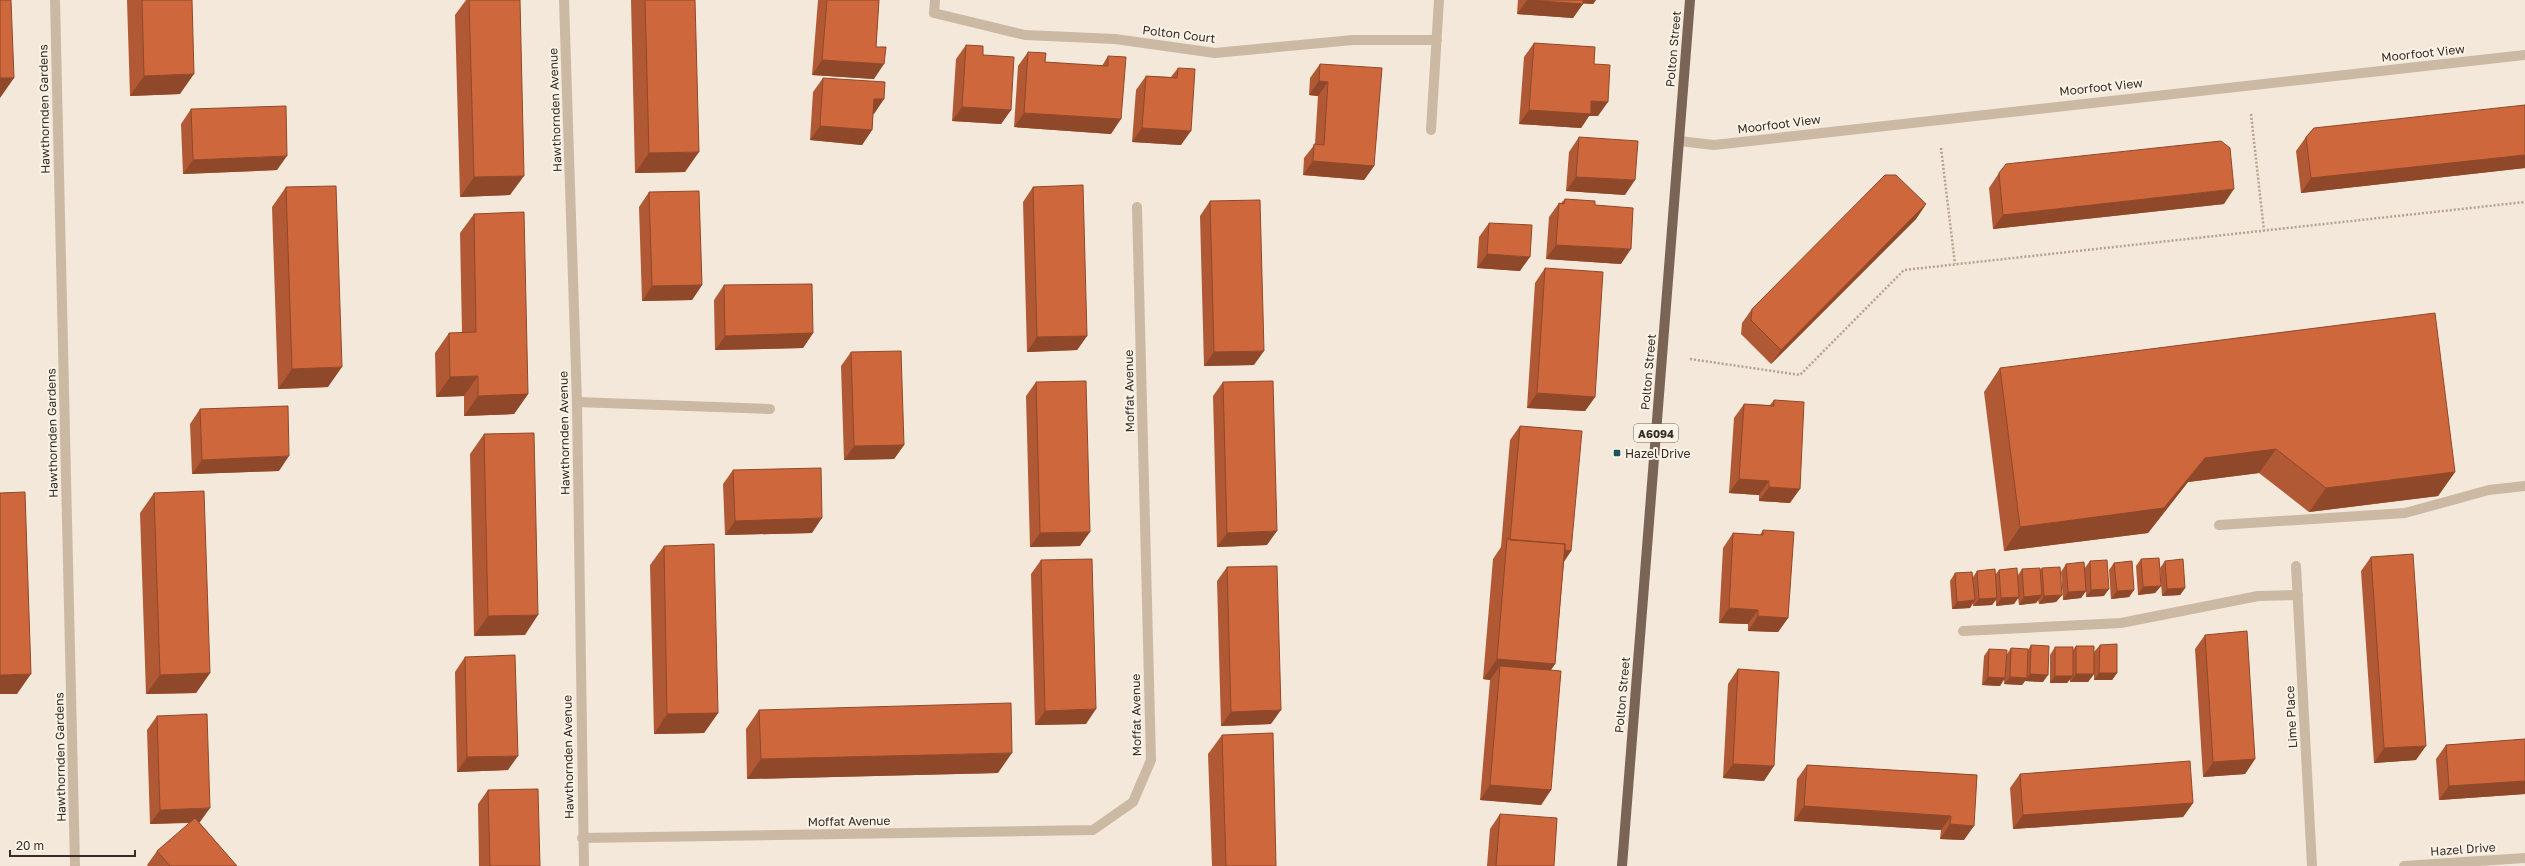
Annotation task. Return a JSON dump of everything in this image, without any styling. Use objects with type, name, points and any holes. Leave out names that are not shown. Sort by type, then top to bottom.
[{"type":"main road","name":"Polton Street","points":[[1622,866],[1690,0]]},
{"type":"street","name":"Hawthornden Gardens","points":[[55,0],[75,866]]},
{"type":"street","name":"Hawthornden Avenue","points":[[564,0],[577,402],[582,838],[584,866]]},
{"type":"street","name":"Polton Court","points":[[935,0],[934,13],[1025,35],[1115,39],[1215,53],[1353,40],[1437,40]]},
{"type":"street","points":[[1431,130],[1440,0]]},
{"type":"street","name":"Moorfoot View","points":[[1679,141],[1714,145],[2248,84],[2525,55]]},
{"type":"street","name":"Moffat Avenue","points":[[582,838],[1093,830],[1133,802],[1151,760],[1137,207]]},
{"type":"street","points":[[577,402],[770,409]]},
{"type":"street","points":[[2219,525],[2405,513],[2489,490],[2525,486]]},
{"type":"street","name":"Lime Place","points":[[2296,566],[2312,866]]},
{"type":"street","points":[[1963,631],[2121,623],[2258,596],[2298,595]]},
{"type":"street","name":"Hazel Drive","points":[[2404,866],[2525,858]]},
{"type":"path","points":[[2248,84],[2264,230]]},
{"type":"path","points":[[1938,119],[1955,264]]},
{"type":"path","points":[[1662,355],[1800,375],[1904,270],[2525,202]]},
{"type":"building","points":[[0,0],[11,0],[14,78],[0,78]]},
{"type":"building","points":[[142,0],[192,0],[194,74],[144,76]]},
{"type":"building","points":[[469,0],[520,0],[524,176],[474,177]]},
{"type":"building","points":[[645,0],[695,0],[699,152],[649,153]]},
{"type":"building","points":[[827,0],[879,0],[876,47],[886,47],[884,64],[822,60]]},
{"type":"building","points":[[1527,0],[1583,0],[1583,4]]},
{"type":"building","points":[[1534,43],[1595,47],[1594,64],[1610,65],[1608,102],[1591,101],[1591,114],[1529,110]]},
{"type":"building","points":[[966,45],[983,46],[983,55],[1014,57],[1011,110],[962,107]]},
{"type":"building","points":[[1028,52],[1046,53],[1045,62],[1108,66],[1108,56],[1126,57],[1121,119],[1024,113]]},
{"type":"building","points":[[1320,64],[1382,68],[1374,166],[1313,161],[1314,144],[1324,145],[1328,82],[1319,81]]},
{"type":"building","points":[[1178,68],[1195,69],[1191,131],[1142,128],[1146,76],[1177,78]]},
{"type":"building","points":[[823,78],[885,82],[884,99],[874,99],[872,130],[820,126]]},
{"type":"building","points":[[2525,105],[2525,155],[2311,178],[2306,137],[2314,128]]},
{"type":"building","points":[[286,106],[287,156],[193,160],[191,109]]},
{"type":"building","points":[[1579,137],[1638,141],[1635,180],[1576,177]]},
{"type":"building","points":[[2221,141],[2230,148],[2234,189],[2003,215],[1999,173],[2006,164]]},
{"type":"building","points":[[1885,175],[1896,175],[1926,204],[1781,350],[1751,320],[1752,309]]},
{"type":"building","points":[[1083,185],[1087,336],[1037,337],[1033,187]]},
{"type":"building","points":[[336,186],[342,367],[292,369],[286,187]]},
{"type":"building","points":[[699,191],[702,285],[652,286],[649,192]]},
{"type":"building","points":[[1565,199],[1595,201],[1595,205],[1633,208],[1631,249],[1556,245],[1559,203],[1564,204]]},
{"type":"building","points":[[1260,200],[1264,351],[1214,352],[1210,201]]},
{"type":"building","points":[[524,212],[528,394],[478,396],[478,376],[450,377],[449,333],[476,332],[474,214]]},
{"type":"building","points":[[1489,223],[1532,225],[1530,257],[1487,254]]},
{"type":"building","points":[[1545,268],[1603,272],[1595,397],[1537,393]]},
{"type":"building","points":[[812,284],[813,333],[725,336],[724,285]]},
{"type":"building","points":[[2435,313],[2455,472],[2326,488],[2276,449],[2205,458],[2164,508],[2020,527],[2000,368]]},
{"type":"building","points":[[901,351],[904,445],[854,446],[851,352]]},
{"type":"building","points":[[1086,381],[1090,532],[1040,533],[1036,382]]},
{"type":"building","points":[[1273,381],[1277,531],[1227,533],[1223,382]]},
{"type":"building","points":[[1774,400],[1804,402],[1800,489],[1769,487],[1769,481],[1739,479],[1744,404],[1774,406]]},
{"type":"building","points":[[288,406],[289,456],[202,460],[200,409]]},
{"type":"building","points":[[1520,426],[1582,431],[1571,551],[1565,550],[1565,544],[1510,540]]},
{"type":"building","points":[[534,433],[538,615],[488,616],[484,434]]},
{"type":"building","points":[[821,468],[822,518],[735,521],[733,470]]},
{"type":"building","points":[[204,491],[210,673],[160,675],[154,493]]},
{"type":"building","points":[[25,492],[31,674],[0,675],[0,493]]},
{"type":"building","points":[[1763,530],[1794,532],[1788,618],[1758,616],[1758,610],[1729,608],[1733,533],[1763,535]]},
{"type":"building","points":[[1507,539],[1565,544],[1555,664],[1497,659]]},
{"type":"building","points":[[714,544],[718,713],[667,714],[664,546]]},
{"type":"building","points":[[2413,554],[2426,746],[2384,748],[2371,557]]},
{"type":"building","points":[[2159,558],[2161,586],[2143,587],[2141,559]]},
{"type":"building","points":[[1092,559],[1096,709],[1045,711],[1041,560]]},
{"type":"building","points":[[2183,559],[2185,588],[2167,589],[2165,561]]},
{"type":"building","points":[[2107,560],[2109,589],[2091,590],[2090,561]]},
{"type":"building","points":[[2132,561],[2134,590],[2117,591],[2114,563]]},
{"type":"building","points":[[2084,562],[2086,591],[2068,592],[2066,564]]},
{"type":"building","points":[[1277,566],[1281,710],[1231,712],[1227,567]]},
{"type":"building","points":[[2060,567],[2062,595],[2044,596],[2042,568]]},
{"type":"building","points":[[2017,568],[2019,597],[2001,598],[1999,570]]},
{"type":"building","points":[[2040,568],[2042,595],[2024,597],[2022,569]]},
{"type":"building","points":[[1995,569],[1997,598],[1979,599],[1977,571]]},
{"type":"building","points":[[1972,572],[1975,600],[1957,602],[1955,573]]},
{"type":"building","points":[[2247,631],[2255,759],[2213,762],[2205,635]]},
{"type":"building","points":[[2117,644],[2117,673],[2099,673],[2100,645]]},
{"type":"building","points":[[2031,645],[2049,646],[2048,675],[2030,674]]},
{"type":"building","points":[[2076,646],[2094,646],[2094,674],[2076,674]]},
{"type":"building","points":[[2055,647],[2073,647],[2073,676],[2055,676]]},
{"type":"building","points":[[2011,648],[2028,649],[2027,678],[2010,677]]},
{"type":"building","points":[[1989,649],[2007,650],[2005,678],[1988,677]]},
{"type":"building","points":[[515,655],[518,756],[467,757],[465,657]]},
{"type":"building","points":[[1500,666],[1561,671],[1551,790],[1490,785]]},
{"type":"building","points":[[1738,669],[1779,672],[1774,766],[1733,764]]},
{"type":"building","points":[[1011,703],[1012,753],[761,759],[759,710]]},
{"type":"building","points":[[207,714],[210,808],[160,810],[157,716]]},
{"type":"building","points":[[1273,733],[1276,866],[1226,866],[1222,735]]},
{"type":"building","points":[[2525,739],[2525,781],[2449,786],[2446,745]]},
{"type":"building","points":[[2190,761],[2193,803],[2023,815],[2020,774]]},
{"type":"building","points":[[1807,765],[1977,775],[1974,826],[1950,824],[1951,816],[1804,806]]},
{"type":"building","points":[[538,789],[540,866],[490,866],[488,790]]},
{"type":"building","points":[[1500,814],[1557,818],[1554,866],[1496,866]]},
{"type":"building","points":[[195,818],[237,866],[170,866],[157,851]]},
{"type":"place","name":"Hazel Drive","points":[[1617,453]]}]
